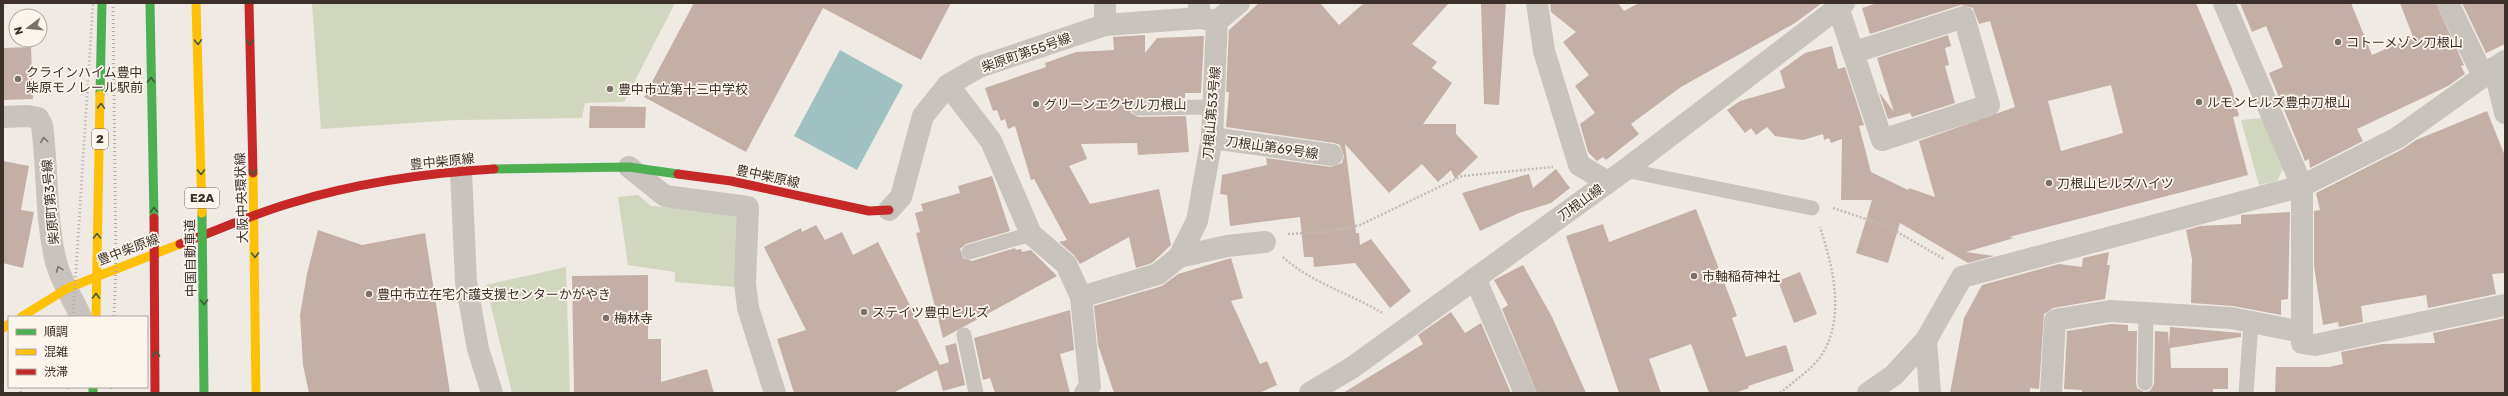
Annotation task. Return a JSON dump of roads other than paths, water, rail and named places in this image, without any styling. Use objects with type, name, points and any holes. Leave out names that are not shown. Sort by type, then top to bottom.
[{"type":"main road","name":"2","points":[[96,316],[102,3]]},
{"type":"main road","points":[[150,3],[156,294],[155,393]]},
{"type":"main road","name":"中国自動車道","points":[[196,3],[204,292],[204,393]]},
{"type":"main road","name":"大阪中央環状線","points":[[249,3],[256,393]]},
{"type":"main road","name":"豊中柴原線","points":[[23,316],[68,288],[97,275],[290,202],[362,184],[462,171],[548,166],[629,167],[731,181],[869,211],[889,210]]},
{"type":"street","points":[[1105,3],[1105,25]]},
{"type":"street","points":[[1206,14],[1239,3]]},
{"type":"street","points":[[1537,3],[1544,51],[1579,165],[1608,182]]},
{"type":"street","points":[[2224,3],[2302,186],[2302,343],[2315,345],[2505,305]]},
{"type":"street","points":[[2448,3],[2494,68],[2505,113]]},
{"type":"street","points":[[1841,5],[1855,52],[1882,140],[1989,106],[1964,17],[1855,52]]},
{"type":"street","name":"刀根山線","points":[[1310,393],[1353,367],[1625,170],[1841,5]]},
{"type":"street","name":"柴原町第55号線","points":[[889,210],[901,197],[924,116],[948,85],[979,67],[1105,25],[1206,14]]},
{"type":"street","name":"刀根山第53号線","points":[[1179,257],[1197,221],[1212,138],[1214,107],[1206,14]]},
{"type":"street","points":[[1868,393],[1894,375],[1926,340],[1962,277],[2302,186],[2397,138],[2494,68]]},
{"type":"street","points":[[948,85],[991,141],[1031,234],[1066,264],[1081,298],[1090,386],[1085,393]]},
{"type":"street","name":"柴原町第3号線","points":[[3,117],[33,116],[38,118],[42,125],[49,224],[56,262],[81,316]]},
{"type":"street","name":"刀根山第69号線","points":[[1212,138],[1332,155]]},
{"type":"street","points":[[629,167],[665,196],[748,207],[745,283],[748,308],[775,393]]},
{"type":"street","points":[[462,171],[466,282],[478,348],[492,393]]},
{"type":"street","points":[[1081,298],[1158,274],[1179,257],[1227,246],[1265,242]]},
{"type":"street","points":[[1475,278],[1525,393]]},
{"type":"street","points":[[2051,393],[2055,320],[2110,311],[2231,318],[2302,332]]},
{"type":"street","points":[[1926,340],[1930,393]]},
{"type":"lane","points":[[1138,108],[1214,107]]},
{"type":"lane","points":[[1625,170],[1812,208]]},
{"type":"lane","points":[[969,252],[1031,234]]},
{"type":"lane","points":[[2145,383],[2146,313]]},
{"type":"lane","points":[[2246,393],[2251,322]]},
{"type":"lane","points":[[964,335],[976,393]]},
{"type":"water","points":[[840,50],[903,85],[857,170],[794,136]]},
{"type":"railway","points":[[73,316],[93,3]]},
{"type":"railway","points":[[113,3],[116,265],[114,316]]},
{"type":"railway","points":[[68,388],[68,393]]},
{"type":"railway","points":[[111,388],[111,393]]},
{"type":"place","name":"コトーメゾン刀根山","points":[[2338,42]]},
{"type":"place","name":"クラインハイム豊中 柴原モノレール駅前","points":[[18,79]]},
{"type":"place","name":"豊中市立第十三中学校","points":[[610,89]]},
{"type":"place","name":"ルモンヒルズ豊中刀根山","points":[[2199,102]]},
{"type":"place","name":"グリーンエクセル刀根山","points":[[1036,104]]},
{"type":"place","name":"刀根山ヒルズハイツ","points":[[2049,183]]},
{"type":"place","name":"市軸稲荷神社","points":[[1694,276]]},
{"type":"place","name":"豊中市立在宅介護支援センターかがやき","points":[[369,294]]},
{"type":"place","name":"ステイツ豊中ヒルズ","points":[[864,312]]},
{"type":"place","name":"梅林寺","points":[[606,318]]}]
